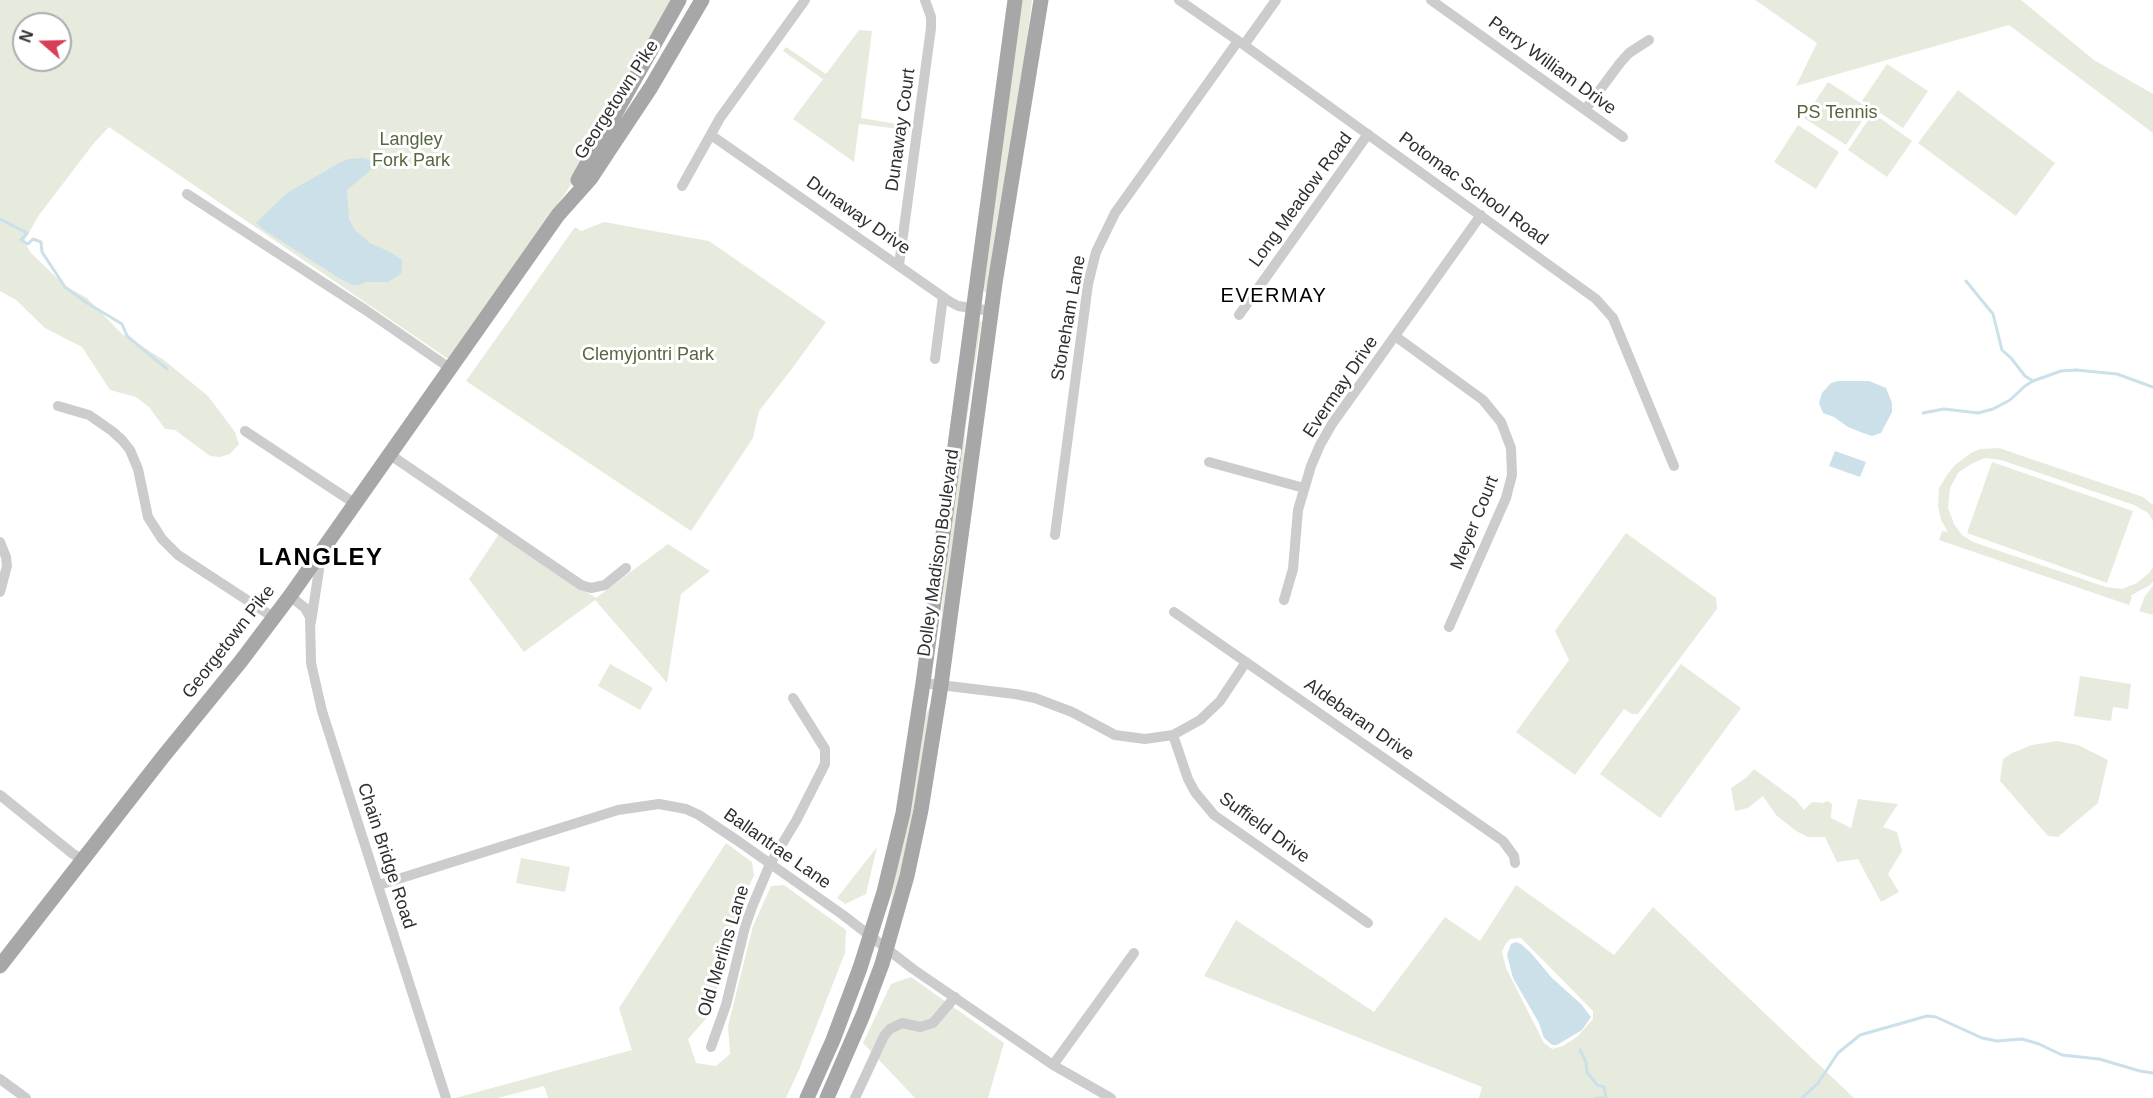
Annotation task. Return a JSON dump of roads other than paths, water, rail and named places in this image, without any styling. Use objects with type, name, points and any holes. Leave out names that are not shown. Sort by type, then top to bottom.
[{"type":"main road","name":"Georgetown Pike","points":[[0,966],[241,661],[290,596],[451,369],[558,215],[679,0]]},
{"type":"main road","name":"Georgetown Pike","points":[[558,215],[591,178],[615,143],[702,0]]},
{"type":"main road","name":"Dolley Madison Boulevard","points":[[807,1098],[844,1012],[871,936],[900,827],[923,683],[1015,0]]},
{"type":"main road","name":"Dolley Madison Boulevard","points":[[827,1098],[863,1015],[887,949],[915,843],[941,685],[991,311],[1041,0]]},
{"type":"street","points":[[682,186],[711,135],[805,0]]},
{"type":"street","name":"Dunaway Court","points":[[899,265],[931,28],[931,17],[925,0]]},
{"type":"street","name":"Potomac School Road","points":[[1179,0],[1596,299],[1612,318],[1674,466]]},
{"type":"street","name":"Stoneham Lane","points":[[1055,535],[1088,284],[1096,252],[1115,213],[1241,43],[1276,0]]},
{"type":"street","name":"Perry William Drive","points":[[1433,1],[1623,137]]},
{"type":"street","points":[[1586,110],[1629,53],[1650,40]]},
{"type":"street","name":"Dunaway Drive","points":[[711,135],[943,297],[958,306],[991,311]]},
{"type":"street","name":"Long Meadow Road","points":[[1239,315],[1368,135]]},
{"type":"street","points":[[187,194],[368,311],[451,369]]},
{"type":"street","name":"Evermay Drive","points":[[1284,600],[1293,569],[1296,527],[1304,488],[1316,456],[1332,424],[1481,215]]},
{"type":"street","points":[[935,359],[943,297]]},
{"type":"street","name":"Meyer Court","points":[[1395,336],[1483,400],[1501,423],[1511,448],[1513,462],[1509,488],[1449,627]]},
{"type":"street","points":[[58,406],[89,415],[112,431],[130,450],[138,469],[148,517],[162,539],[178,555],[273,617]]},
{"type":"street","points":[[245,431],[354,503]]},
{"type":"street","points":[[389,454],[581,585],[591,588],[605,585],[626,568]]},
{"type":"street","points":[[1209,462],[1304,488]]},
{"type":"street","points":[[0,542],[6,557],[0,592]]},
{"type":"street","name":"Chain Bridge Road","points":[[313,562],[319,570],[311,622],[311,663],[322,711],[446,1098]]},
{"type":"street","points":[[290,596],[304,608],[311,622]]},
{"type":"street","name":"Aldebaran Drive","points":[[1174,612],[1503,841],[1514,856],[1515,863]]},
{"type":"street","points":[[923,683],[1035,698],[1072,712],[1101,729],[1130,738],[1145,739],[1173,735],[1187,729],[1211,711],[1246,662]]},
{"type":"street","name":"Old Merlins Lane","points":[[711,1047],[726,1005],[745,927],[770,864],[796,821],[825,764],[825,749],[793,698]]},
{"type":"street","name":"Suffield Drive","points":[[1173,735],[1188,779],[1203,804],[1214,815],[1368,923]]},
{"type":"street","points":[[0,795],[83,859]]},
{"type":"street","name":"Ballantrae Lane","points":[[379,885],[603,814],[645,805],[673,806],[699,815],[1053,1065],[1111,1098]]},
{"type":"street","points":[[1053,1065],[1134,953]]},
{"type":"street","points":[[855,1098],[884,1036],[890,1029],[902,1023],[920,1027],[933,1023],[955,997]]},
{"type":"street","points":[[0,1079],[26,1098]]},
{"type":"water","points":[[349,159],[370,160],[375,166],[347,190],[349,219],[355,230],[370,243],[402,260],[402,268],[401,274],[388,282],[366,282],[352,285],[256,223],[287,193],[339,163]]},
{"type":"water","points":[[1869,381],[1886,388],[1892,403],[1892,412],[1881,433],[1872,436],[1863,433],[1823,413],[1819,403],[1822,393],[1831,383]]},
{"type":"water","points":[[1835,451],[1866,462],[1860,477],[1829,466]]},
{"type":"water","points":[[1516,942],[1531,953],[1591,1017],[1582,1030],[1557,1045],[1552,1045],[1544,1038],[1539,1023],[1513,978],[1507,955],[1511,944]]},
{"type":"waterway","points":[[0,219],[27,233],[21,240],[28,244],[33,239],[41,242],[42,252],[65,287],[122,324],[127,336],[167,369]]},
{"type":"waterway","points":[[1966,281],[1993,314],[2002,350],[2025,376],[2033,381],[2061,371],[2076,370],[2117,374],[2153,387]]},
{"type":"waterway","points":[[1923,413],[1944,409],[1978,413],[1993,409],[2010,400],[2033,381]]},
{"type":"waterway","points":[[1802,1098],[1818,1083],[1838,1053],[1860,1035],[1927,1016],[1936,1017],[1982,1038],[1997,1041],[2022,1039],[2062,1055],[2099,1059],[2153,1073]]},
{"type":"waterway","points":[[1580,1050],[1586,1062],[1587,1072],[1597,1085],[1604,1087],[1606,1098]]},
{"type":"waterway","points":[[1596,1098],[1606,1098]]},
{"type":"district","name":"EVERMAY","points":[[1274,296]]},
{"type":"district","name":"LANGLEY","points":[[321,558]]},
{"type":"park label","name":"PS Tennis","points":[[1837,113]]},
{"type":"park label","name":"Langley Fork Park","points":[[411,150]]},
{"type":"park label","name":"Clemyjontri Park","points":[[648,355]]}]
